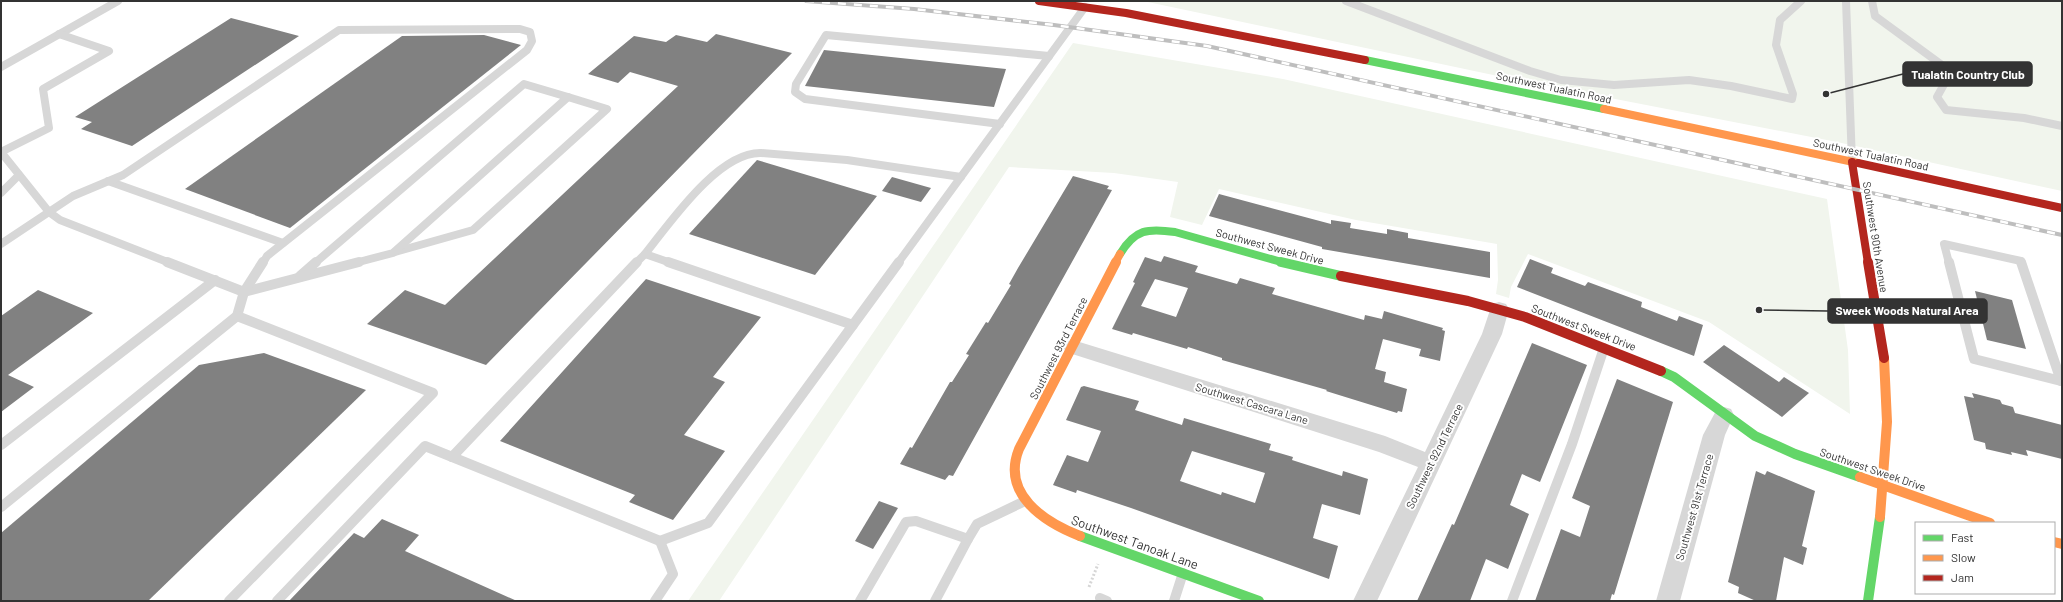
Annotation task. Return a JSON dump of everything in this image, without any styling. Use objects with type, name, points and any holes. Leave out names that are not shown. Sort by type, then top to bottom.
[{"type":"street","name":"Southwest Tualatin Road","points":[[1039,1],[1162,20],[1246,36],[1852,162],[2062,208]]},
{"type":"street","name":"Southwest 90th Avenue","points":[[1852,162],[1882,350],[1887,395],[1887,446],[1884,485],[1868,601]]},
{"type":"street","name":"Southwest Sweek Drive","points":[[1142,231],[1156,228],[1176,232],[1312,270],[1499,309],[1525,317],[1674,377],[1724,415],[1755,436],[1795,454],[1987,522]]},
{"type":"street","name":"Southwest 93rd Terrace","points":[[1018,485],[1014,466],[1019,449],[1129,238],[1142,231]]},
{"type":"street","name":"Southwest 92nd Terrace","points":[[1365,601],[1492,334],[1499,309]]},
{"type":"street","name":"Southwest Cascara Lane","points":[[1073,347],[1385,445],[1430,463]]},
{"type":"street","name":"Southwest 91st Terrace","points":[[1668,601],[1714,435],[1724,415]]},
{"type":"street","name":"Southwest Tanoak Lane","points":[[1018,485],[1025,500],[1042,518],[1071,533],[1259,601]]},
{"type":"lane","points":[[1,67],[118,1]]},
{"type":"lane","points":[[1346,1],[1530,71],[1561,80],[1614,86],[1689,80],[1731,86],[1792,99],[1792,94],[1776,45],[1780,20],[1801,1]]},
{"type":"lane","points":[[1846,1],[1852,162]]},
{"type":"lane","points":[[1872,1],[1875,16],[1946,68],[1947,79],[1937,97],[1946,110],[1977,115],[2024,118],[2062,126]]},
{"type":"lane","points":[[276,601],[425,446],[660,541],[708,523],[1085,8]]},
{"type":"lane","points":[[1,244],[73,196],[123,175],[339,30],[520,29],[530,32],[533,41],[527,50],[267,256],[244,292],[237,316],[1,507]]},
{"type":"lane","points":[[59,34],[109,51],[43,89],[49,128],[1,152],[50,212],[72,226],[244,292],[473,230],[607,109],[524,84],[300,276]]},
{"type":"lane","points":[[1000,124],[819,102],[805,99],[795,92],[796,84],[826,35],[1049,56]]},
{"type":"lane","points":[[392,253],[568,97]]},
{"type":"lane","points":[[452,458],[645,254],[711,177],[743,155],[754,153],[797,155],[960,177]]},
{"type":"lane","points":[[1,193],[20,175]]},
{"type":"lane","points":[[108,181],[283,244]]},
{"type":"lane","points":[[1944,244],[2021,261],[2061,381],[1974,360],[1944,244]]},
{"type":"lane","points":[[645,254],[853,325]]},
{"type":"lane","points":[[1,445],[215,280]]},
{"type":"lane","points":[[229,601],[433,393],[237,316]]},
{"type":"lane","points":[[1512,601],[1572,444],[1604,348]]},
{"type":"lane","points":[[935,601],[977,524],[1025,500]]},
{"type":"lane","points":[[860,601],[906,522],[916,521],[968,539]]},
{"type":"lane","points":[[655,601],[673,574],[660,541]]},
{"type":"lane","points":[[1174,601],[1183,574]]},
{"type":"path","points":[[1086,593],[1106,545]]},
{"type":"shaded area","points":[[1143,1],[2062,1],[2062,191],[1837,142],[1512,79]]},
{"type":"shaded area","points":[[1073,43],[1283,79],[1827,199],[1848,350],[1850,414],[1709,322],[1528,254],[1511,287],[1509,298],[1496,294],[1498,280],[1497,244],[1356,220],[1219,189],[1202,225],[1170,217],[1178,182],[1114,173],[1009,167],[719,601],[688,601]]},
{"type":"building","points":[[231,18],[299,36],[132,146],[81,129],[92,122],[75,117]]},
{"type":"building","points":[[716,34],[792,53],[486,365],[367,324],[405,290],[445,305],[678,86],[630,72],[618,83],[588,74],[634,36],[666,42],[676,35],[707,42]]},
{"type":"building","points":[[484,35],[521,45],[290,228],[185,189],[402,36]]},
{"type":"building","points":[[824,50],[1006,69],[994,107],[805,86]]},
{"type":"building","points":[[757,160],[877,196],[815,275],[689,234]]},
{"type":"building","points":[[1073,176],[1109,186],[1107,189],[1112,190],[953,476],[949,475],[945,480],[900,464],[910,447],[912,448],[950,382],[952,382],[969,355],[966,354],[986,322],[988,323],[1011,285],[1009,284],[1018,268]]},
{"type":"building","points":[[892,177],[931,188],[921,202],[882,191]]},
{"type":"building","points":[[1219,194],[1331,224],[1331,220],[1351,223],[1350,228],[1387,234],[1387,229],[1408,233],[1408,238],[1490,252],[1490,278],[1322,249],[1322,247],[1209,216]]},
{"type":"building","points":[[1164,256],[1198,266],[1195,272],[1237,284],[1240,278],[1275,288],[1272,294],[1364,320],[1365,315],[1382,319],[1384,311],[1443,328],[1442,330],[1445,331],[1440,361],[1419,356],[1421,349],[1383,339],[1375,369],[1386,372],[1384,382],[1407,389],[1402,412],[1398,411],[1397,413],[1326,391],[1327,390],[1222,360],[1222,358],[1188,347],[1187,349],[1133,333],[1132,335],[1112,329],[1135,283],[1133,282],[1145,257],[1161,262]],"holes":[[[1155,279],[1188,288],[1176,317],[1141,306]]]},
{"type":"building","points":[[1530,259],[1553,268],[1551,273],[1585,286],[1588,282],[1642,302],[1641,307],[1677,321],[1679,316],[1703,325],[1694,356],[1517,287]]},
{"type":"building","points":[[646,279],[761,317],[713,377],[725,382],[684,435],[725,451],[673,520],[629,502],[635,495],[500,441]]},
{"type":"building","points":[[38,290],[93,313],[8,375],[34,387],[1,412],[1,316]]},
{"type":"building","points":[[1975,291],[2012,300],[2026,349],[1987,340]]},
{"type":"building","points":[[1532,343],[1587,365],[1540,482],[1522,474],[1510,505],[1529,514],[1508,569],[1486,559],[1470,601],[1417,601],[1452,524],[1454,525]]},
{"type":"building","points":[[1724,345],[1779,382],[1784,377],[1809,393],[1782,417],[1703,362]]},
{"type":"building","points":[[264,353],[366,390],[148,601],[1,601],[1,533],[199,365]]},
{"type":"building","points":[[1617,379],[1673,402],[1614,595],[1612,594],[1610,601],[1535,601],[1561,529],[1580,537],[1590,506],[1572,498]]},
{"type":"building","points":[[1084,386],[1139,401],[1135,410],[1182,425],[1184,418],[1271,444],[1269,450],[1293,457],[1292,460],[1342,476],[1343,471],[1368,479],[1360,515],[1322,504],[1313,538],[1338,546],[1329,579],[1131,508],[1077,490],[1076,493],[1053,485],[1067,455],[1088,462],[1101,431],[1066,420],[1081,387]],"holes":[[[1192,451],[1265,473],[1255,503],[1222,492],[1221,495],[1180,481]]]},
{"type":"building","points":[[1972,393],[2000,400],[2002,404],[2013,407],[2015,413],[2062,425],[2062,459],[2026,450],[2028,456],[2011,452],[2012,455],[1986,449],[1985,443],[1974,440],[1964,396],[1974,398]]},
{"type":"building","points":[[1756,471],[1765,475],[1767,471],[1815,491],[1802,546],[1807,548],[1803,565],[1784,557],[1776,601],[1756,601],[1738,593],[1739,587],[1728,582]]},
{"type":"building","points":[[879,501],[898,508],[873,549],[855,541]]},
{"type":"building","points":[[382,519],[419,535],[405,551],[517,601],[289,601],[354,533],[364,538]]},
{"type":"railway","points":[[806,1],[914,9],[1054,25],[1207,46],[2062,235]]},
{"type":"traffic: fast","points":[[1365,60],[1604,109]]},
{"type":"traffic: fast","points":[[1120,254],[1125,245],[1136,234],[1149,230],[1165,230],[1306,269],[1341,276]]},
{"type":"traffic: fast","points":[[1661,371],[1674,377],[1755,436],[1795,454],[1860,477]]},
{"type":"traffic: fast","points":[[1868,601],[1880,517]]},
{"type":"traffic: fast","points":[[1080,536],[1259,601]]},
{"type":"traffic: slow","points":[[1604,109],[1858,163]]},
{"type":"traffic: slow","points":[[1080,536],[1057,526],[1046,519],[1027,502],[1020,492],[1016,480],[1014,465],[1019,449],[1120,254]]},
{"type":"traffic: slow","points":[[1880,517],[1887,422],[1884,358]]},
{"type":"traffic: slow","points":[[1860,477],[1987,522]]},
{"type":"traffic: slow","points":[[2055,542],[2062,544]]},
{"type":"traffic: jam","points":[[1039,1],[1126,13],[1365,60]]},
{"type":"traffic: jam","points":[[1852,162],[1884,358]]},
{"type":"traffic: jam","points":[[1858,163],[2062,208]]},
{"type":"traffic: jam","points":[[1341,276],[1468,301],[1525,317],[1661,371]]},
{"type":"place","name":"Tualatin Country Club","points":[[1826,94]]},
{"type":"place","name":"Sweek Woods Natural Area","points":[[1759,310]]}]
